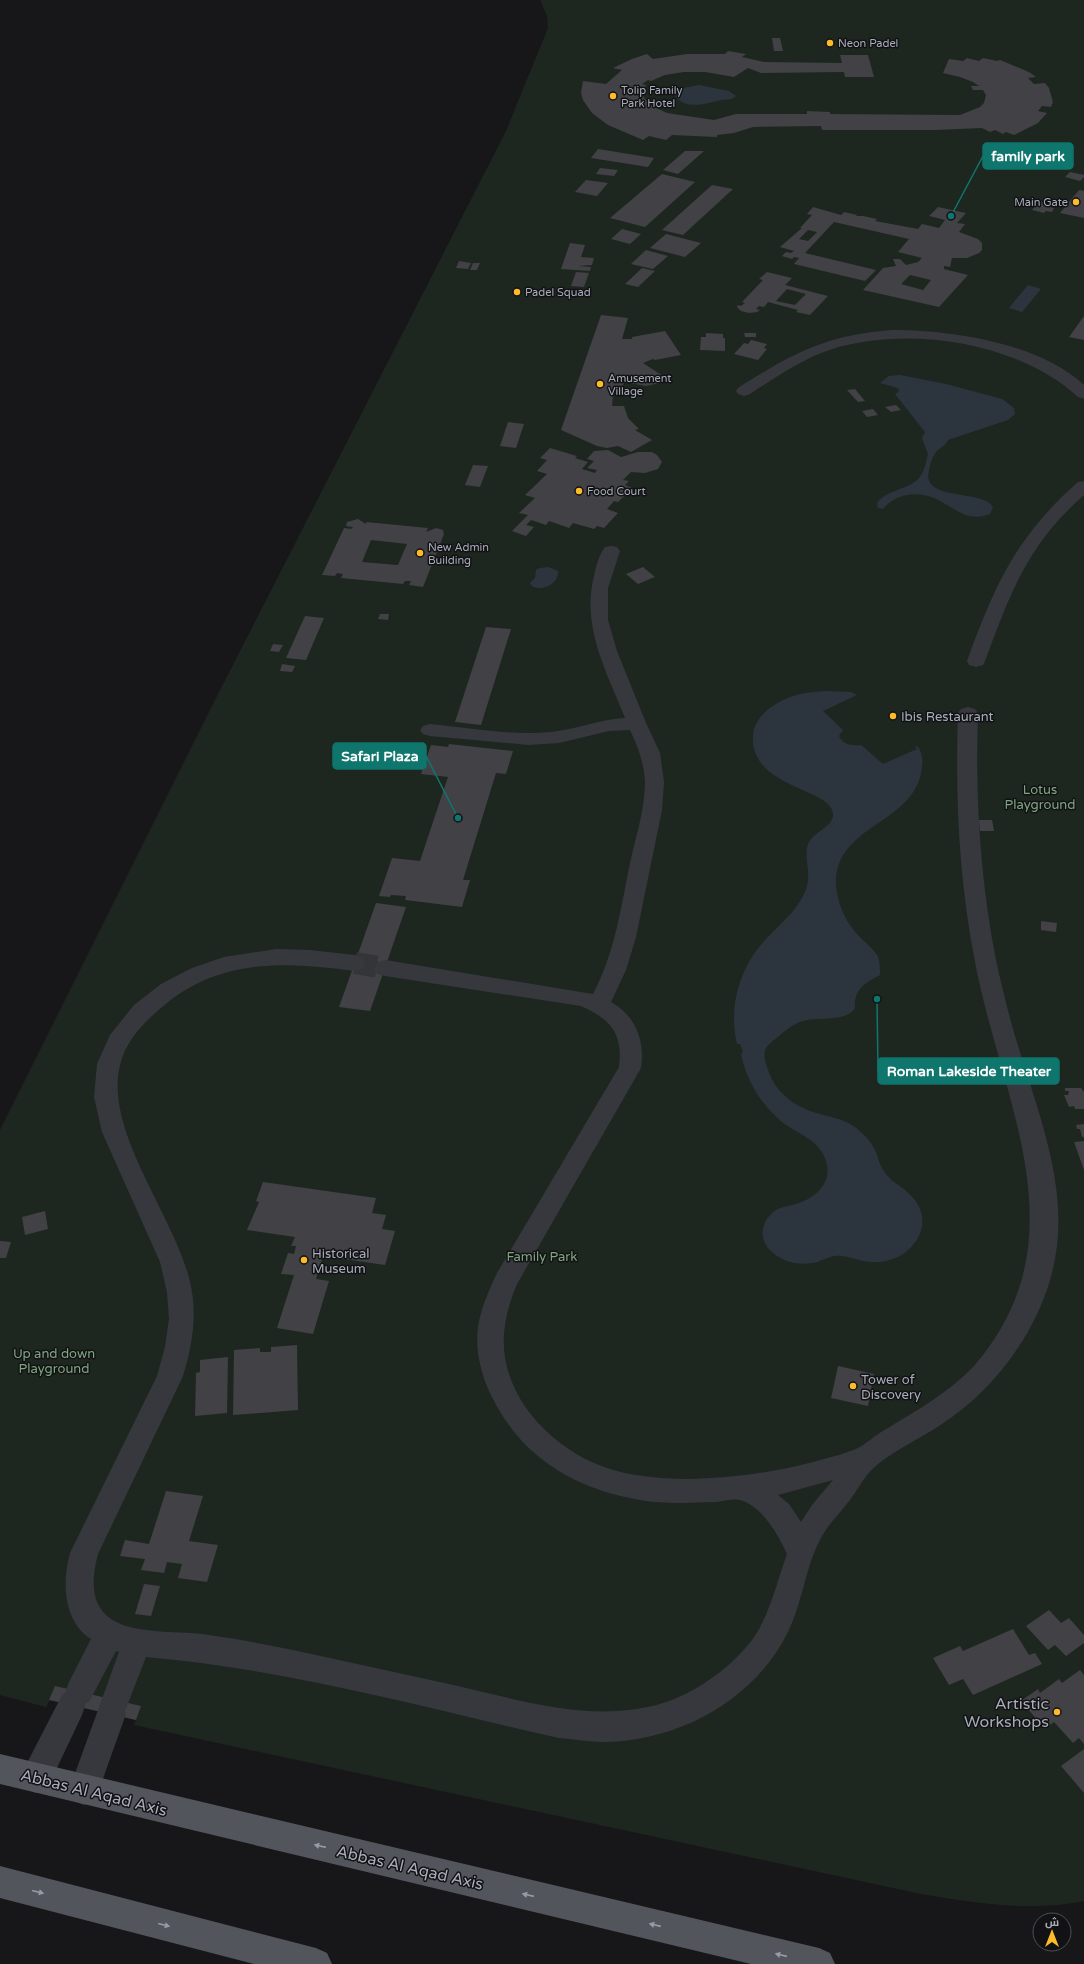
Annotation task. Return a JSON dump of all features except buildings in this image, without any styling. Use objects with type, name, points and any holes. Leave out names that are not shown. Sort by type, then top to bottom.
[{"type":"main road","name":"Abbas Al Aqad Axis","points":[[0,1769],[819,1964]]},
{"type":"main road","points":[[0,1882],[316,1964]]},
{"type":"street","points":[[744,391],[803,355],[841,340],[873,335],[907,334],[943,336],[987,345],[1045,366],[1070,381],[1084,394]]},
{"type":"street","points":[[976,661],[991,620],[1016,565],[1045,525],[1084,486]]},
{"type":"street","points":[[599,1004],[610,985],[618,965],[653,812],[654,797],[653,768],[650,753],[636,724],[602,638],[598,620],[597,602],[600,584],[604,567],[612,551]]},
{"type":"street","points":[[355,963],[308,957],[264,957],[219,966],[198,974],[172,987],[144,1008],[126,1028],[111,1056],[106,1074],[104,1092],[106,1110],[114,1132],[172,1262],[179,1283],[182,1305],[182,1328],[178,1352],[170,1376],[84,1553],[79,1569],[78,1586],[81,1602],[98,1626],[109,1634],[137,1642],[238,1654],[559,1722],[609,1727],[634,1725],[670,1716],[704,1701],[723,1688],[753,1661],[775,1630],[783,1612],[800,1552],[813,1524],[845,1486],[853,1471],[866,1458],[893,1439],[934,1415],[980,1376],[999,1355],[1024,1316],[1032,1298],[1040,1273],[1048,1223],[1044,1174],[1039,1150],[1002,1030],[984,951],[973,892],[966,795],[968,713]]},
{"type":"street","points":[[430,730],[529,739],[559,737],[609,725],[636,724]]},
{"type":"street","points":[[385,968],[569,995],[599,1004],[611,1012],[628,1032],[632,1044],[630,1068],[506,1280],[495,1302],[490,1325],[490,1347],[494,1368],[503,1393],[517,1417],[535,1438],[557,1457],[583,1472],[612,1482],[642,1488],[715,1491],[743,1488],[798,1478],[866,1458]]},
{"type":"street","points":[[743,1488],[763,1498],[780,1513],[792,1532],[800,1552]]},
{"type":"street","points":[[36,1778],[109,1634]]},
{"type":"street","points":[[84,1790],[137,1642]]},
{"type":"green space","name":"Family Park","points":[[540,0],[1084,0],[1084,1901],[1043,1906],[1023,1906],[982,1903],[921,1894],[134,1725],[136,1720],[50,1700],[46,1707],[0,1695],[0,1130],[214,702],[506,131],[548,28],[547,16]]},
{"type":"shaded area","points":[[699,85],[729,91],[736,96],[731,99],[691,105],[680,101],[675,96],[676,92],[683,88]]},
{"type":"shaded area","points":[[1028,285],[1041,289],[1022,312],[1009,308]]},
{"type":"shaded area","points":[[900,375],[946,384],[1002,399],[1014,408],[1015,414],[1008,420],[948,440],[932,458],[930,465],[929,480],[934,487],[954,494],[978,498],[987,502],[993,507],[990,514],[976,517],[970,516],[959,512],[934,498],[918,494],[903,496],[895,499],[883,509],[878,508],[877,504],[884,496],[915,482],[919,478],[924,469],[928,454],[922,438],[925,432],[895,394],[899,392],[898,388],[880,383],[889,376]]},
{"type":"shaded area","points":[[548,567],[558,571],[556,580],[549,586],[545,587],[536,588],[532,586],[530,583],[535,578],[536,570]]},
{"type":"shaded area","points":[[825,691],[851,692],[857,695],[823,711],[843,730],[839,736],[845,743],[851,745],[861,745],[883,764],[917,749],[915,747],[917,746],[922,755],[922,766],[918,783],[910,796],[888,817],[862,835],[850,846],[841,859],[838,868],[836,888],[841,908],[850,926],[877,955],[880,975],[865,984],[858,991],[855,1008],[851,1013],[845,1016],[809,1020],[796,1024],[787,1029],[769,1044],[764,1053],[766,1065],[771,1078],[785,1096],[805,1109],[835,1118],[855,1127],[868,1139],[885,1173],[906,1191],[918,1205],[921,1212],[922,1228],[915,1243],[898,1257],[881,1262],[869,1262],[839,1256],[818,1262],[800,1264],[782,1259],[772,1252],[766,1245],[763,1237],[763,1228],[769,1216],[776,1210],[812,1197],[822,1187],[828,1168],[819,1148],[808,1138],[782,1122],[761,1100],[747,1074],[741,1054],[743,1052],[740,1044],[737,1044],[735,1030],[735,1001],[743,974],[758,949],[802,899],[808,879],[808,844],[814,836],[826,827],[832,820],[833,816],[830,807],[821,799],[778,778],[765,768],[756,754],[753,732],[756,723],[762,715],[779,702],[798,695]]},
{"type":"tunnel","points":[[355,963],[385,968]]},
{"type":"place","name":"Neon Padel","points":[[830,43]]},
{"type":"place","name":"Tolip Family Park Hotel","points":[[613,96]]},
{"type":"place","name":"Main Gate","points":[[1076,202]]},
{"type":"place","name":"family park","points":[[951,216]]},
{"type":"place","name":"Padel Squad","points":[[517,292]]},
{"type":"place","name":"Amusement Village","points":[[600,384]]},
{"type":"place","name":"Food Court","points":[[579,491]]},
{"type":"place","name":"New Admin Building","points":[[420,553]]},
{"type":"place","name":"Ibis Restaurant","points":[[893,716]]},
{"type":"place","name":"Safari Plaza","points":[[458,818]]},
{"type":"place","name":"Roman Lakeside Theater","points":[[877,999]]},
{"type":"place","name":"Historical Museum","points":[[304,1260]]},
{"type":"place","name":"Tower of Discovery","points":[[853,1386]]},
{"type":"place","name":"Artistic Workshops","points":[[1057,1712]]},
{"type":"park label","name":"Lotus Playground","points":[[1040,796]]},
{"type":"park label","name":"Up and down Playground","points":[[54,1360]]}]
